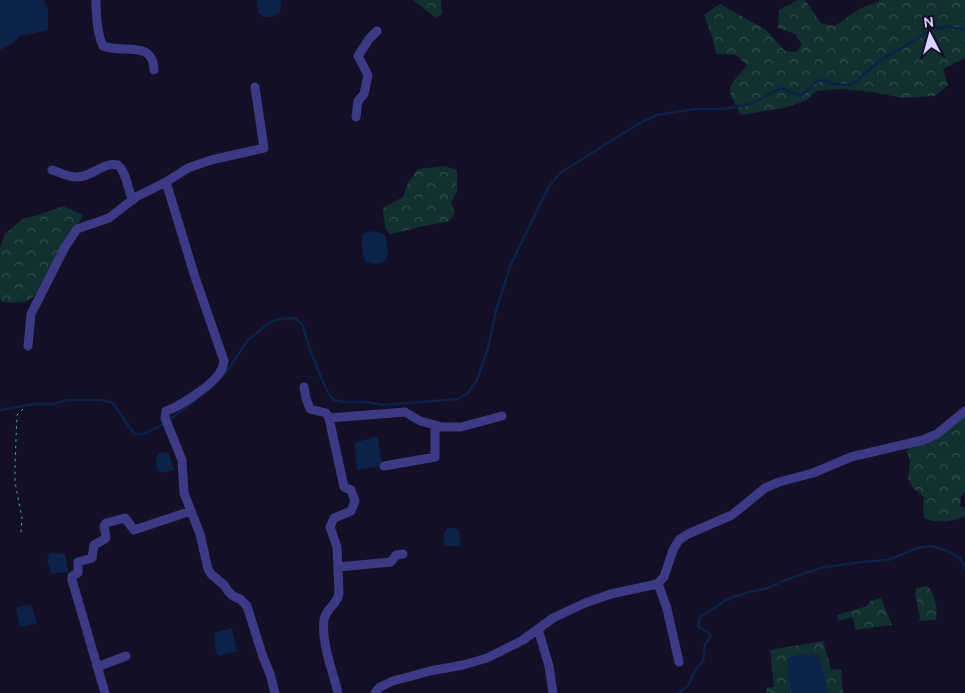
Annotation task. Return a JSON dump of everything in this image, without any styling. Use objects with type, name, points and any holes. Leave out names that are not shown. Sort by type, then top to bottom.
[{"type":"street","points":[[96,0],[97,19],[103,46],[144,51],[153,62],[154,70]]},
{"type":"street","points":[[356,117],[358,101],[364,94],[368,75],[358,56],[369,39],[377,31]]},
{"type":"street","points":[[28,346],[32,314],[72,234],[82,226],[109,218],[133,200],[199,163],[264,148],[255,87]]},
{"type":"street","points":[[52,170],[77,178],[114,164],[118,165],[124,173],[129,193],[133,200]]},
{"type":"street","points":[[166,182],[195,277],[224,361],[223,368],[216,378],[184,403],[166,411],[165,418],[182,460],[182,486],[200,534],[210,574],[224,585],[233,596],[240,598],[247,606],[275,693]]},
{"type":"street","points":[[304,386],[310,409],[326,413],[329,418],[344,487],[351,490],[354,501],[351,511],[334,518],[331,521],[330,527],[337,547],[338,600],[326,613],[324,630],[338,693]]},
{"type":"street","points":[[375,693],[380,687],[393,681],[488,658],[514,645],[553,618],[602,597],[653,586],[664,576],[673,550],[679,540],[688,534],[732,516],[765,488],[813,474],[851,457],[923,440],[937,434],[965,411]]},
{"type":"street","points":[[329,418],[405,412],[420,421],[435,425],[461,427],[502,416]]},
{"type":"street","points":[[384,466],[436,457],[435,425]]},
{"type":"street","points":[[105,693],[72,580],[72,576],[78,573],[78,562],[92,558],[94,545],[103,541],[106,537],[104,526],[106,523],[124,518],[134,530],[191,511]]},
{"type":"street","points":[[338,567],[391,562],[396,555],[403,554]]},
{"type":"street","points":[[658,583],[667,609],[679,662]]},
{"type":"street","points":[[538,629],[549,666],[553,693]]},
{"type":"street","points":[[97,667],[126,656]]},
{"type":"path","points":[[21,532],[22,518],[15,482],[15,465],[17,415],[24,408]]},
{"type":"green space","points":[[413,0],[441,0],[442,14],[436,18]]},
{"type":"green space","points":[[798,0],[805,0],[821,23],[835,26],[859,9],[881,0],[965,0],[965,58],[943,69],[948,85],[935,96],[902,98],[873,92],[838,89],[817,91],[807,100],[784,108],[741,115],[732,98],[730,88],[747,65],[736,55],[716,54],[704,15],[720,4],[766,30],[785,51],[796,52],[802,45],[795,34],[778,28],[779,10]]},
{"type":"green space","points":[[444,166],[457,170],[457,192],[451,202],[455,213],[448,222],[390,234],[385,228],[383,208],[403,197],[408,183],[418,169]]},
{"type":"green space","points":[[63,206],[83,215],[67,236],[39,290],[26,301],[2,302],[0,299],[0,247],[5,234],[24,218]]},
{"type":"green space","points":[[965,415],[965,493],[961,496],[960,506],[965,508],[965,516],[945,522],[929,520],[924,518],[924,497],[913,488],[908,479],[910,462],[907,451],[910,441]]},
{"type":"green space","points":[[927,586],[932,592],[935,602],[936,620],[919,621],[916,588]]},
{"type":"green space","points":[[881,598],[892,625],[856,630],[852,617],[838,621],[837,615],[867,606],[870,601]]},
{"type":"green space","points":[[823,641],[831,669],[841,670],[843,693],[767,693],[766,688],[774,687],[770,650]]},
{"type":"water","points":[[0,0],[44,0],[48,8],[48,30],[20,36],[12,44],[0,50]]},
{"type":"water","points":[[257,0],[281,0],[280,12],[272,17],[260,15],[258,13]]},
{"type":"water","points":[[372,231],[384,234],[388,252],[384,262],[376,264],[366,262],[364,259],[361,240],[364,233]]},
{"type":"water","points":[[374,437],[378,438],[382,466],[357,470],[354,443]]},
{"type":"water","points":[[160,453],[169,453],[174,470],[162,473],[157,468],[157,456]]},
{"type":"water","points":[[448,528],[459,530],[461,546],[445,546],[444,536]]},
{"type":"water","points":[[50,553],[65,554],[67,572],[51,574],[47,559]]},
{"type":"water","points":[[31,605],[37,623],[23,627],[20,626],[17,607]]},
{"type":"water","points":[[232,628],[237,652],[218,656],[215,648],[214,633]]},
{"type":"water","points":[[811,653],[819,654],[828,693],[791,693],[787,660],[791,657]]},
{"type":"waterway","points":[[223,375],[248,340],[270,322],[295,318],[302,324],[323,382],[334,400],[383,405],[458,399],[468,393],[477,380],[488,348],[496,311],[511,264],[548,188],[560,173],[638,124],[657,115],[695,109],[723,109],[750,104],[781,88],[801,96],[816,82],[823,80],[834,84],[849,85],[857,81],[878,62],[933,29],[948,27],[965,29]]},
{"type":"waterway","points":[[169,420],[197,399]]},
{"type":"waterway","points":[[0,410],[35,404],[53,404],[68,400],[102,400],[113,403],[134,434],[144,434],[165,423]]},
{"type":"waterway","points":[[678,693],[688,686],[695,670],[703,661],[705,644],[710,634],[698,626],[700,617],[728,599],[765,589],[821,568],[888,560],[917,548],[931,546],[948,551],[960,558],[965,568]]}]
